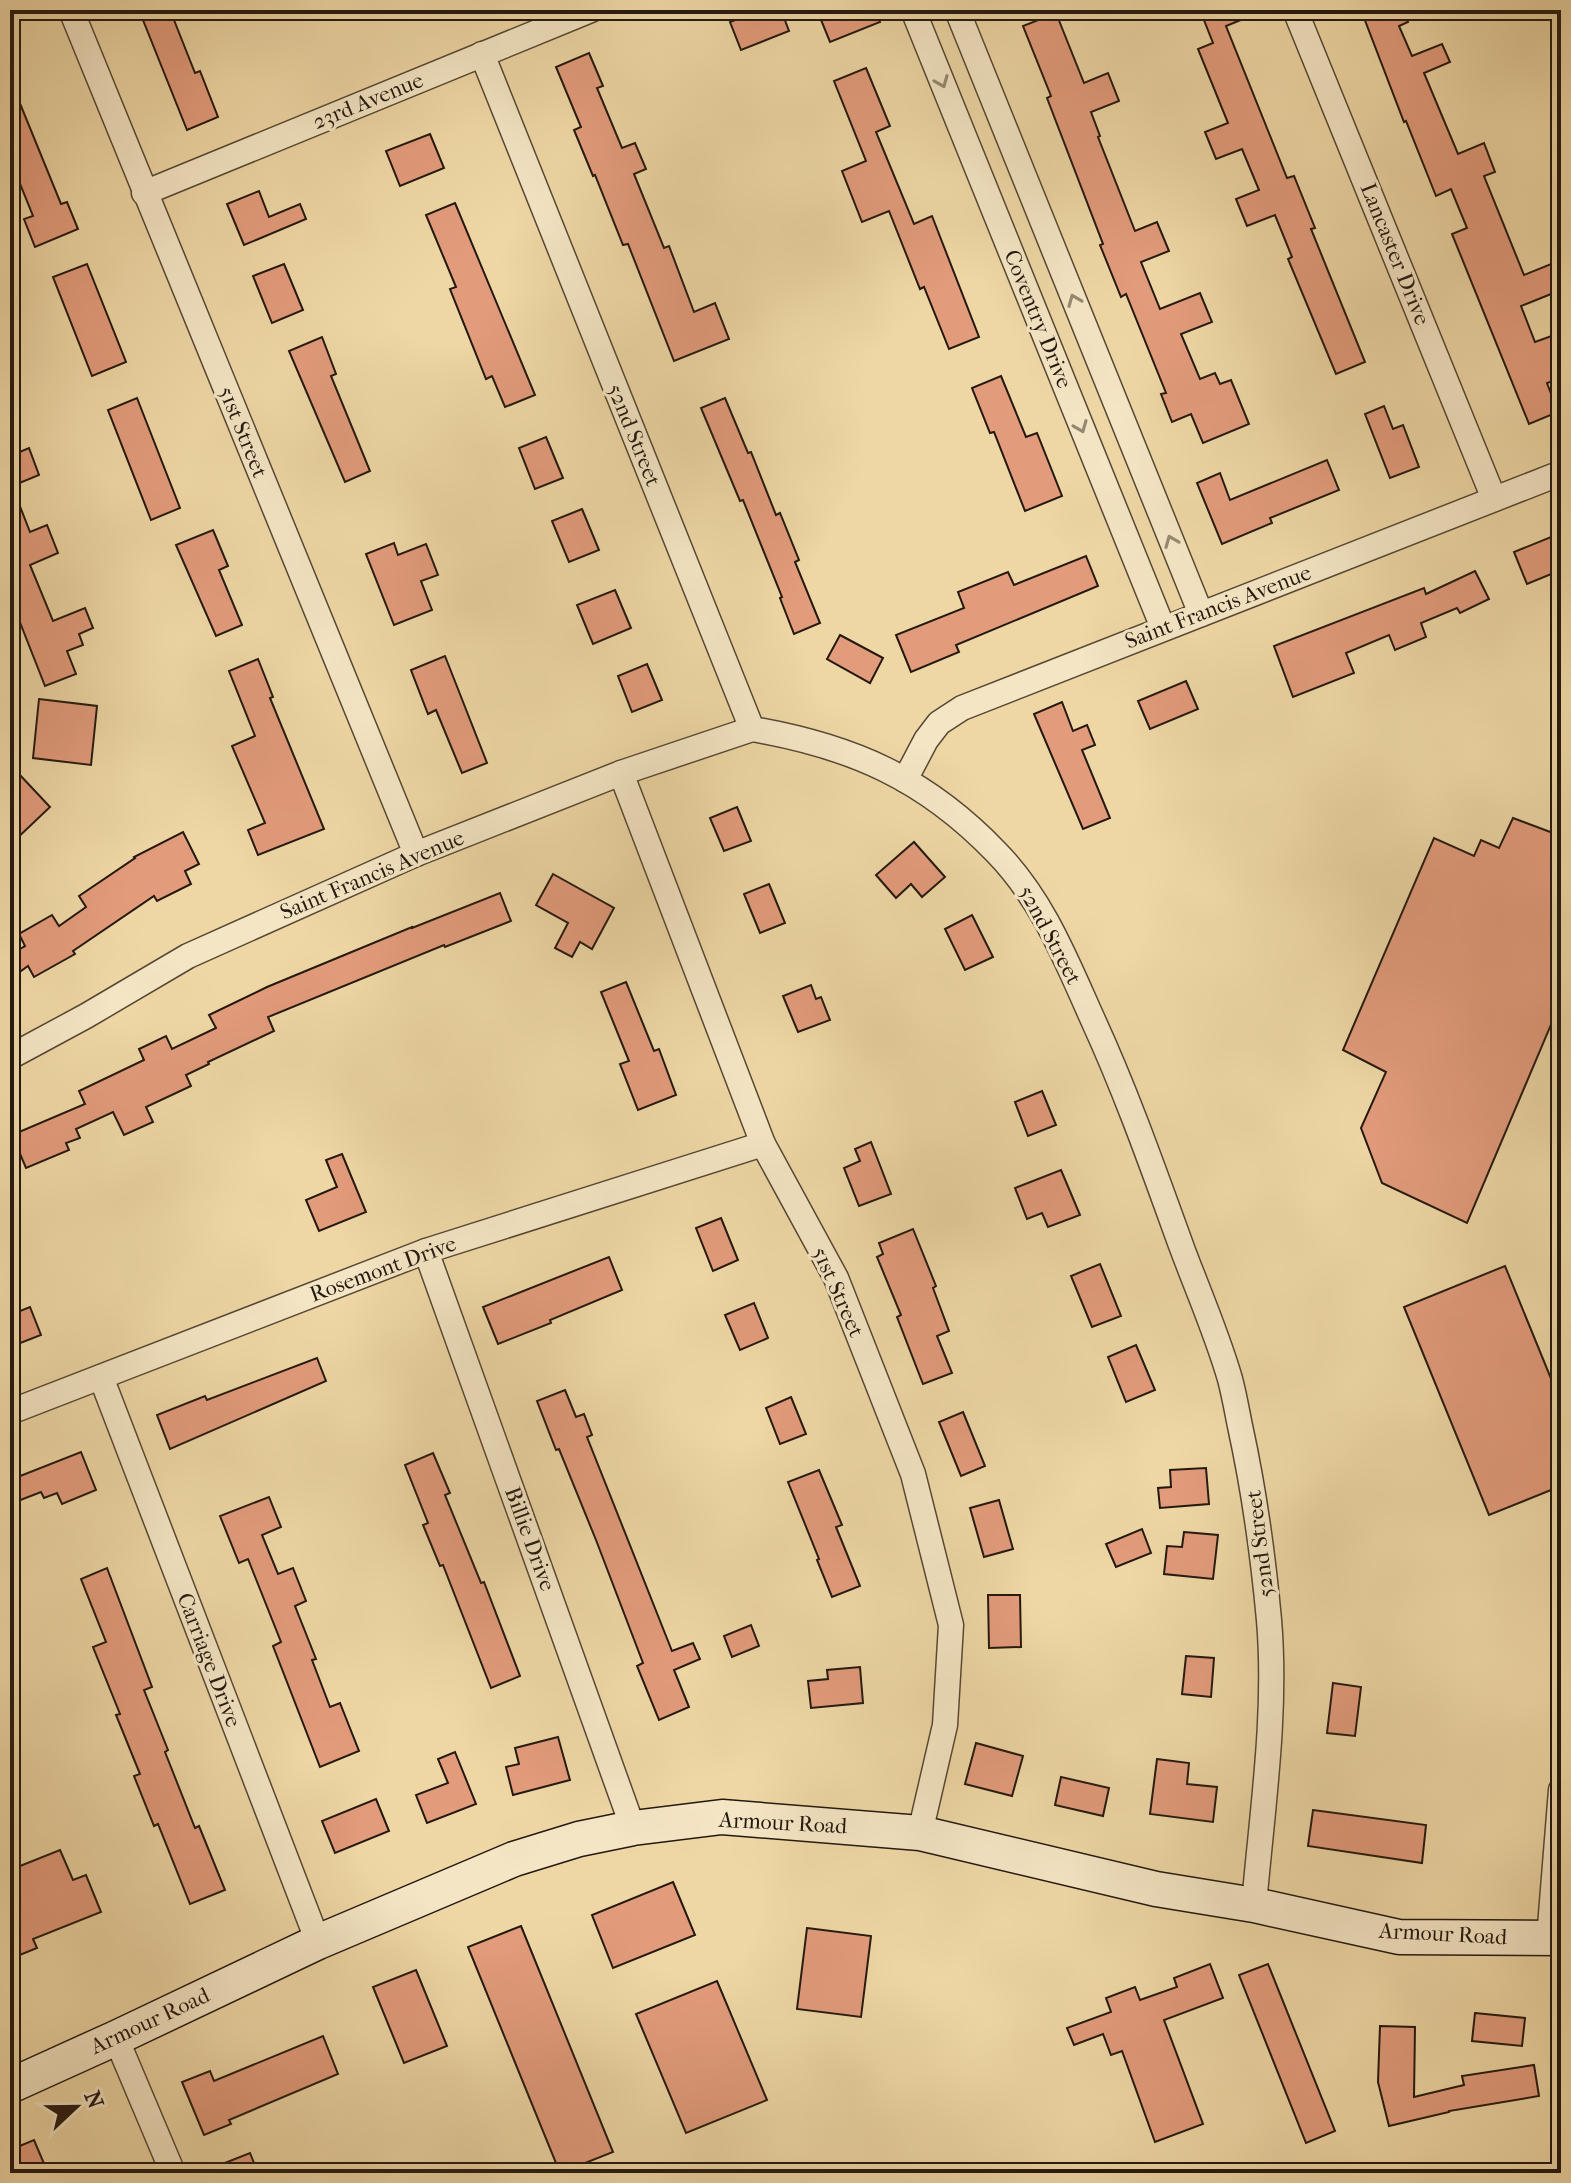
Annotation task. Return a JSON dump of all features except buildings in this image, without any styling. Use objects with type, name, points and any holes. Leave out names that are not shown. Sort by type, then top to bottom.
[{"type":"street","name":"51st Street","points":[[71,10],[416,854]]},
{"type":"street","name":"23rd Avenue","points":[[144,193],[591,10]]},
{"type":"street","name":"Coventry Drive","points":[[913,10],[1163,628]]},
{"type":"street","name":"Coventry Drive","points":[[957,10],[1201,614]]},
{"type":"street","name":"Lancaster Drive","points":[[1295,10],[1494,499]]},
{"type":"street","name":"52nd Street","points":[[482,54],[752,729],[825,745],[879,766],[955,814],[999,854],[1036,901],[1051,926],[1120,1078],[1230,1379],[1253,1484],[1269,1623],[1271,1710],[1254,1905]]},
{"type":"street","name":"Saint Francis Avenue","points":[[905,780],[926,740],[939,723],[962,708],[1561,473]]},
{"type":"street","name":"Saint Francis Avenue","points":[[10,1057],[188,956],[416,854],[621,773],[752,729]]},
{"type":"street","name":"51st Street","points":[[621,773],[763,1144],[836,1278],[913,1474],[951,1625],[945,1725],[920,1833]]},
{"type":"street","name":"Rosemont Drive","points":[[10,1412],[426,1251],[763,1144]]},
{"type":"street","name":"Billie Drive","points":[[426,1251],[633,1828]]},
{"type":"street","name":"Carriage Drive","points":[[101,1377],[318,1942]]},
{"type":"street","name":"Armour Road","points":[[10,2086],[318,1942],[514,1859],[579,1839],[633,1828],[722,1817],[920,1833],[1156,1889],[1254,1905],[1399,1937],[1555,1938],[1561,1790]]},
{"type":"street","points":[[116,2038],[173,2173]]}]
